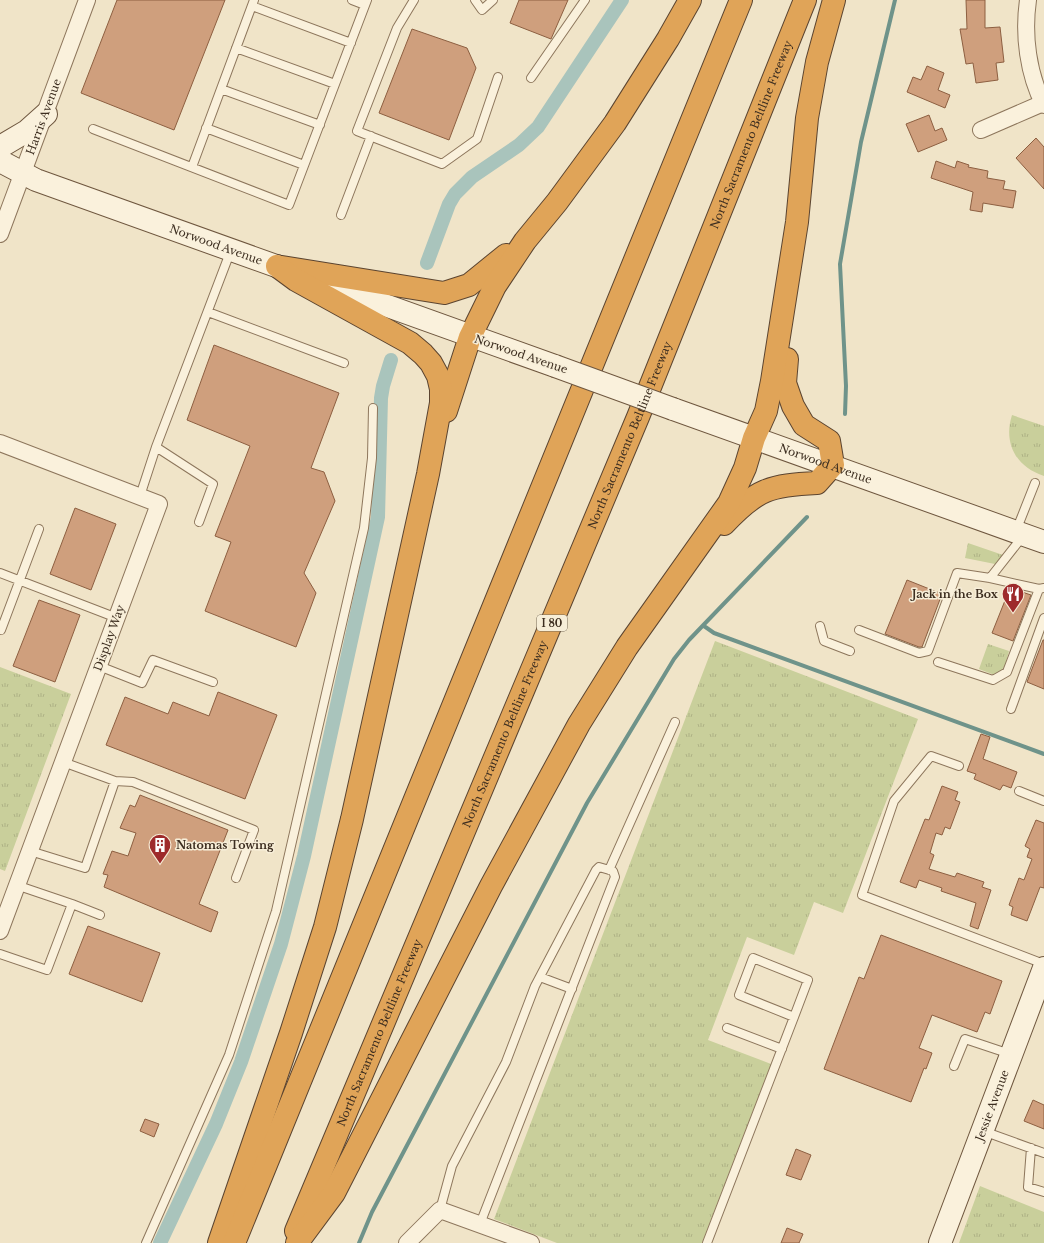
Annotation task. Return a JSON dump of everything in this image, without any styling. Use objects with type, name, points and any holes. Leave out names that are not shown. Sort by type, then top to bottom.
[{"type":"highway","points":[[428,474],[453,388],[470,337],[495,286],[525,241],[557,202],[615,123],[668,39],[690,0]]},
{"type":"highway","points":[[234,1243],[741,0]]},
{"type":"highway","name":"North Sacramento Beltline Freeway","points":[[290,1243],[638,418],[805,0]]},
{"type":"highway","points":[[678,573],[745,503],[765,490],[788,484],[817,483],[833,465],[829,441],[804,425],[793,406],[785,383],[797,222],[807,118],[817,62],[834,0]]},
{"type":"highway","points":[[297,1243],[334,1193],[477,913],[579,724],[627,647],[729,503],[745,468],[754,438],[766,411],[797,222]]},
{"type":"highway","points":[[277,266],[444,293],[469,285],[525,241]]},
{"type":"highway","points":[[219,1243],[291,1033],[325,927],[352,819],[428,474],[441,403],[438,376],[431,363],[410,343],[296,280],[277,266]]},
{"type":"main road","points":[[0,147],[27,131],[46,114]]},
{"type":"main road","name":"Norwood Avenue","points":[[0,161],[36,180],[1028,536]]},
{"type":"main road","name":"Jessie Avenue","points":[[940,1243],[1044,968]]},
{"type":"street","name":"Harris Avenue","points":[[0,234],[46,114],[87,0]]},
{"type":"street","points":[[981,130],[1043,104],[1030,64],[1026,34],[1028,0]]},
{"type":"street","name":"Display Way","points":[[0,443],[159,504],[0,931]]},
{"type":"street","points":[[407,1243],[440,1210],[531,1243]]},
{"type":"lane","points":[[93,129],[289,205],[366,2],[352,0]]},
{"type":"lane","points":[[414,0],[396,28],[357,130],[442,164],[477,139],[498,77]]},
{"type":"lane","points":[[475,0],[482,10],[493,0]]},
{"type":"lane","points":[[531,78],[585,0]]},
{"type":"lane","points":[[192,167],[253,3],[351,43]]},
{"type":"lane","points":[[236,48],[335,84]]},
{"type":"lane","points":[[221,90],[320,125]]},
{"type":"lane","points":[[206,128],[304,165]]},
{"type":"lane","points":[[341,215],[371,136]]},
{"type":"lane","points":[[140,496],[156,447],[232,250]]},
{"type":"lane","points":[[208,312],[344,363]]},
{"type":"lane","points":[[146,1243],[229,1055],[276,911],[364,528],[372,458],[373,408]]},
{"type":"lane","points":[[156,447],[212,484],[199,522]]},
{"type":"lane","points":[[990,578],[1028,536],[1035,483]]},
{"type":"lane","points":[[1,630],[39,530]]},
{"type":"lane","points":[[0,573],[116,618]]},
{"type":"lane","points":[[859,630],[919,653],[928,650],[957,573],[990,578],[1041,589],[1007,672],[993,680],[938,662]]},
{"type":"lane","points":[[1011,709],[1044,618]]},
{"type":"lane","points":[[820,626],[824,641],[850,651]]},
{"type":"lane","points":[[99,666],[142,683],[153,660],[213,682]]},
{"type":"lane","points":[[609,870],[675,722]]},
{"type":"lane","points":[[959,766],[931,756],[894,802],[862,895],[1044,964]]},
{"type":"lane","points":[[63,762],[114,781],[133,782],[254,830],[236,878]]},
{"type":"lane","points":[[30,851],[85,868],[114,781]]},
{"type":"lane","points":[[1019,791],[1044,801]]},
{"type":"lane","points":[[440,1210],[452,1166],[506,1062],[540,977],[596,870],[599,867],[609,870],[615,874],[615,877],[480,1224]]},
{"type":"lane","points":[[16,885],[100,914]]},
{"type":"lane","points":[[0,954],[47,970],[72,904]]},
{"type":"lane","points":[[707,1243],[782,1049],[808,980],[753,958],[739,995],[794,1017]]},
{"type":"lane","points":[[540,977],[572,989]]},
{"type":"lane","points":[[727,1028],[782,1049]]},
{"type":"lane","points":[[954,1066],[965,1039],[1011,1055]]},
{"type":"lane","points":[[982,1131],[1044,1153]]},
{"type":"lane","points":[[1031,1148],[1028,1187],[1044,1192]]},
{"type":"green space","points":[[1012,415],[1044,426],[1044,476],[1026,467],[1014,453],[1009,435]]},
{"type":"green space","points":[[968,543],[1003,555],[995,564],[965,558]]},
{"type":"green space","points":[[715,641],[918,719],[843,913],[814,902],[794,955],[747,937],[708,1040],[771,1064],[702,1243],[557,1243],[494,1219]]},
{"type":"green space","points":[[988,644],[1009,651],[1005,666],[999,674],[992,674],[979,669]]},
{"type":"green space","points":[[0,667],[71,694],[5,871],[0,869]]},
{"type":"green space","points":[[980,1186],[1044,1212],[1044,1243],[959,1243]]},
{"type":"building","points":[[117,0],[225,0],[174,130],[81,93]]},
{"type":"building","points":[[519,0],[568,0],[551,39],[510,23]]},
{"type":"building","points":[[966,0],[985,0],[985,28],[1000,27],[1004,62],[996,63],[998,80],[976,83],[973,63],[966,64],[960,29],[967,29]]},
{"type":"building","points":[[412,29],[467,48],[476,68],[449,140],[379,113]]},
{"type":"building","points":[[927,66],[944,73],[938,90],[950,95],[945,108],[907,92],[913,77],[921,80]]},
{"type":"building","points":[[929,115],[935,131],[942,128],[947,140],[918,152],[906,124]]},
{"type":"building","points":[[1036,138],[1044,147],[1044,189],[1016,158]]},
{"type":"building","points":[[936,161],[955,168],[957,161],[969,165],[968,167],[988,171],[987,178],[1005,181],[1003,189],[1016,191],[1013,208],[983,203],[982,212],[970,210],[973,192],[931,178]]},
{"type":"building","points":[[214,345],[339,393],[311,468],[324,472],[335,501],[304,573],[316,593],[296,647],[205,611],[231,542],[215,536],[250,446],[187,420]]},
{"type":"building","points":[[75,508],[116,524],[91,590],[50,574]]},
{"type":"building","points":[[907,580],[942,594],[922,647],[885,634]]},
{"type":"building","name":"Jack in the Box","points":[[1010,588],[1031,595],[1013,641],[992,633]]},
{"type":"building","points":[[39,600],[80,615],[55,682],[13,666]]},
{"type":"building","points":[[1044,640],[1044,689],[1027,682]]},
{"type":"building","points":[[218,692],[277,715],[245,799],[106,745],[125,697],[168,714],[173,702],[209,716]]},
{"type":"building","points":[[981,734],[990,737],[983,759],[1017,772],[1011,788],[1003,785],[1000,790],[974,779],[976,774],[967,771]]},
{"type":"building","points":[[942,786],[958,792],[955,800],[960,802],[950,829],[945,827],[942,835],[936,833],[930,853],[934,855],[929,869],[955,877],[957,873],[984,882],[982,887],[991,890],[978,929],[970,926],[976,903],[941,891],[942,888],[919,880],[916,888],[900,882],[925,819],[929,820]]},
{"type":"building","name":"Natomas Towing","points":[[140,795],[228,830],[199,904],[218,912],[211,932],[104,887],[108,875],[103,874],[112,851],[128,856],[136,833],[120,828],[130,805],[135,807]]},
{"type":"building","points":[[1036,820],[1044,823],[1044,888],[1040,887],[1027,921],[1011,915],[1013,907],[1009,905],[1019,878],[1024,880],[1032,859],[1027,857],[1030,849],[1025,846]]},
{"type":"building","points":[[88,926],[160,953],[142,1002],[69,974]]},
{"type":"building","points":[[881,935],[1002,981],[990,1014],[985,1012],[977,1032],[932,1015],[919,1048],[932,1053],[926,1069],[924,1068],[911,1102],[824,1069],[859,977],[864,979]]},
{"type":"building","points":[[1033,1100],[1044,1105],[1044,1129],[1024,1121]]},
{"type":"building","points":[[145,1119],[159,1124],[154,1137],[140,1131]]},
{"type":"building","points":[[796,1149],[811,1155],[801,1180],[786,1175]]},
{"type":"building","points":[[787,1228],[803,1234],[799,1243],[781,1243]]},
{"type":"waterway","points":[[427,263],[449,204],[455,194],[472,177],[519,145],[538,127],[622,0]]},
{"type":"waterway","points":[[845,414],[846,386],[840,264],[861,142],[895,0]]},
{"type":"waterway","points":[[160,1243],[216,1124],[241,1062],[281,944],[304,856],[378,517],[381,398],[391,360]]},
{"type":"waterway","points":[[359,1243],[372,1212],[587,803],[674,659],[689,640],[807,517]]},
{"type":"waterway","points":[[704,626],[714,633],[1044,754]]},
{"type":"place","name":"Jack in the Box","points":[[1013,614]]},
{"type":"place","name":"Natomas Towing","points":[[160,864]]}]
